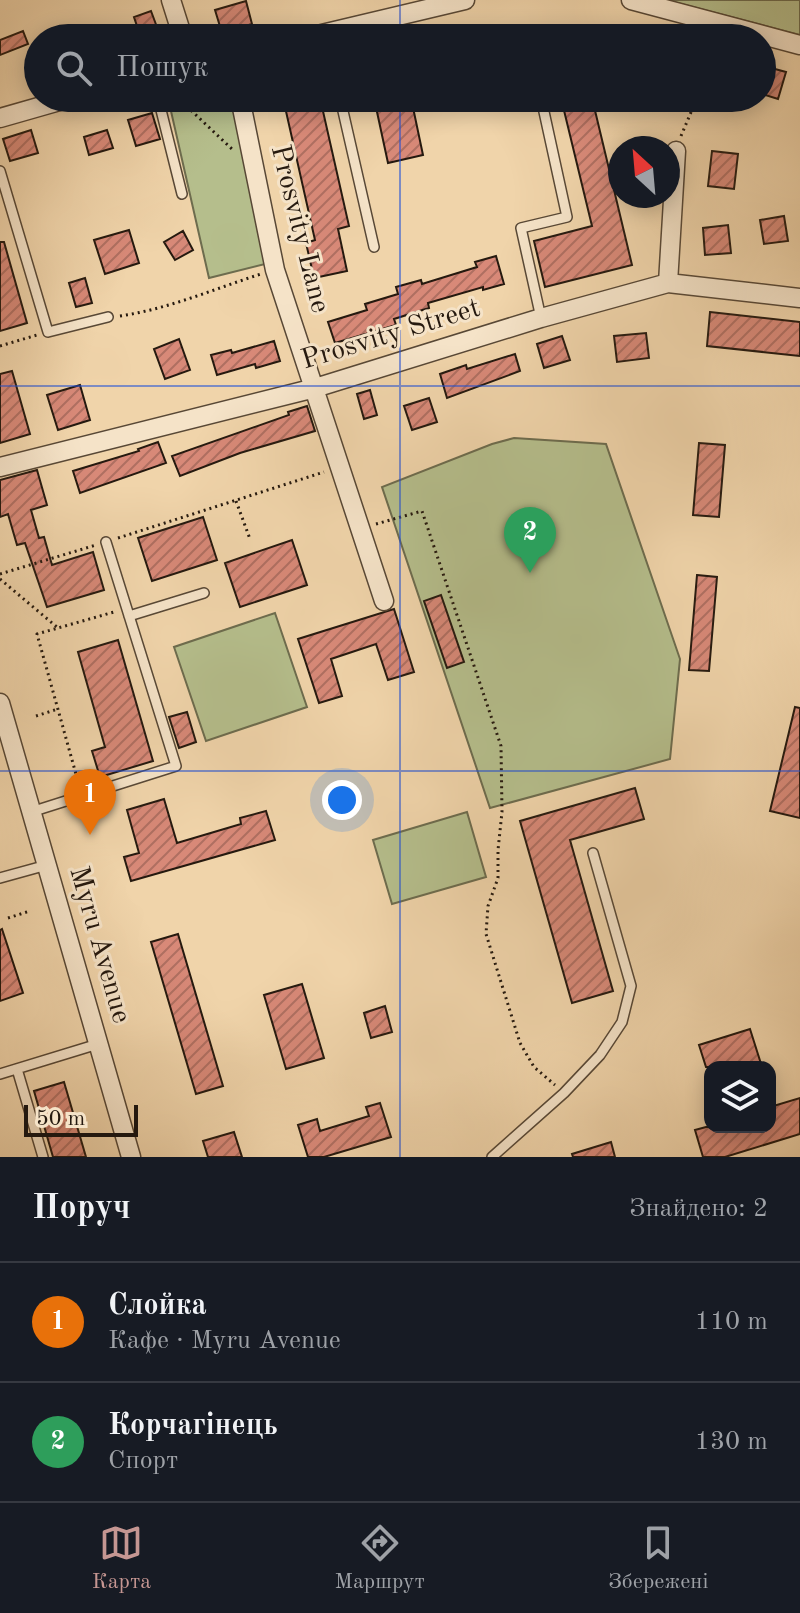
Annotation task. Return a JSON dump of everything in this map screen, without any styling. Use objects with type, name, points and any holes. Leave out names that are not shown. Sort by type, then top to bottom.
[{"type":"street","points":[[171,0],[179,24]]},
{"type":"street","points":[[370,24],[465,0]]},
{"type":"street","points":[[631,0],[721,24]]},
{"type":"street","points":[[776,39],[800,45]]},
{"type":"street","points":[[0,118],[24,111]]},
{"type":"street","name":"Prosvity Lane","points":[[243,112],[275,270],[384,601]]},
{"type":"street","points":[[668,283],[673,208]]},
{"type":"street","name":"Prosvity Street","points":[[0,467],[315,388],[541,318],[668,283],[800,298]]},
{"type":"street","name":"Myru Avenue","points":[[0,703],[131,1157]]},
{"type":"lane","points":[[162,112],[182,194]]},
{"type":"lane","points":[[343,112],[374,247]]},
{"type":"lane","points":[[541,318],[521,228],[567,217],[544,112]]},
{"type":"lane","points":[[0,171],[48,332],[108,317]]},
{"type":"lane","points":[[31,812],[176,766],[106,542]]},
{"type":"lane","points":[[128,612],[204,593]]},
{"type":"lane","points":[[492,1157],[564,1093],[600,1055],[622,1022],[631,986],[593,853]]},
{"type":"lane","points":[[0,878],[47,865]]},
{"type":"lane","points":[[0,1074],[98,1044]]},
{"type":"lane","points":[[17,1069],[43,1157]]},
{"type":"path","points":[[193,112],[255,172]]},
{"type":"path","points":[[680,141],[691,112]]},
{"type":"path","points":[[108,317],[155,311],[275,270]]},
{"type":"path","points":[[0,346],[48,332]]},
{"type":"path","points":[[0,577],[341,466]]},
{"type":"path","points":[[236,501],[250,539]]},
{"type":"path","points":[[361,528],[422,511],[501,746],[502,812],[498,878],[488,906],[486,934],[520,1043],[534,1067],[564,1093]]},
{"type":"path","points":[[0,577],[58,628]]},
{"type":"path","points":[[82,796],[37,634],[128,612]]},
{"type":"path","points":[[36,716],[58,709]]},
{"type":"path","points":[[8,918],[30,911]]},
{"type":"green space","points":[[666,0],[800,0],[800,35],[776,29],[776,24],[758,24]]},
{"type":"green space","points":[[171,112],[239,112],[269,263],[209,278]]},
{"type":"green space","points":[[514,438],[606,444],[680,659],[670,759],[490,808],[382,487]]},
{"type":"green space","points":[[275,613],[307,707],[206,741],[174,647]]},
{"type":"green space","points":[[467,812],[486,877],[392,904],[373,840]]},
{"type":"building","points":[[246,1],[252,24],[219,24],[215,10]]},
{"type":"building","points":[[151,11],[156,24],[136,24],[134,17]]},
{"type":"building","points":[[23,31],[24,34],[24,46],[0,55],[0,40]]},
{"type":"building","points":[[776,69],[786,72],[776,98]]},
{"type":"building","points":[[286,112],[323,112],[349,226],[338,229],[347,271],[314,278],[306,243],[315,240]]},
{"type":"building","points":[[377,112],[414,112],[423,155],[388,163]]},
{"type":"building","points":[[564,112],[595,112],[608,165],[608,208],[618,208],[632,265],[545,287],[534,241],[592,226]]},
{"type":"building","points":[[152,113],[160,139],[136,146],[128,120]]},
{"type":"building","points":[[31,130],[38,153],[10,161],[3,139]]},
{"type":"building","points":[[107,130],[113,148],[89,155],[84,137]]},
{"type":"building","points":[[712,151],[738,154],[734,189],[708,186]]},
{"type":"building","points":[[784,216],[788,241],[764,244],[760,220]]},
{"type":"building","points":[[728,225],[731,253],[705,255],[703,228]]},
{"type":"building","points":[[129,230],[139,263],[105,274],[94,240]]},
{"type":"building","points":[[183,231],[193,250],[175,260],[164,242]]},
{"type":"building","points":[[0,242],[4,242],[27,323],[0,331]]},
{"type":"building","points":[[496,256],[504,284],[428,303],[429,308],[394,319],[396,325],[335,343],[328,322],[367,310],[365,304],[398,294],[396,287],[421,280],[422,284],[477,267],[475,262]]},
{"type":"building","points":[[85,278],[92,303],[76,307],[69,283]]},
{"type":"building","points":[[710,312],[800,322],[800,356],[707,346]]},
{"type":"building","points":[[646,333],[649,358],[617,362],[614,336]]},
{"type":"building","points":[[562,336],[570,360],[544,368],[537,344]]},
{"type":"building","points":[[179,339],[190,370],[165,379],[154,349]]},
{"type":"building","points":[[274,341],[280,361],[256,368],[255,364],[217,375],[211,355],[231,350],[232,353]]},
{"type":"building","points":[[515,354],[520,371],[447,398],[440,374]]},
{"type":"building","points":[[12,371],[30,434],[0,443],[0,374]]},
{"type":"building","points":[[80,385],[90,420],[58,430],[47,395]]},
{"type":"building","points":[[370,390],[377,415],[364,419],[357,394]]},
{"type":"building","points":[[429,398],[437,422],[412,430],[404,406]]},
{"type":"building","points":[[307,406],[315,431],[240,453],[180,476],[172,456]]},
{"type":"building","points":[[158,442],[166,463],[80,493],[73,471]]},
{"type":"building","points":[[699,443],[725,445],[719,517],[693,515]]},
{"type":"building","points":[[37,470],[47,505],[31,510],[39,538],[44,537],[52,565],[93,552],[104,590],[47,607],[25,543],[17,545],[8,514],[0,517],[0,480]]},
{"type":"building","points":[[203,517],[217,560],[152,581],[138,538]]},
{"type":"building","points":[[292,540],[307,585],[240,607],[225,563]]},
{"type":"building","points":[[697,575],[717,577],[709,671],[689,670]]},
{"type":"building","points":[[441,595],[464,662],[447,668],[424,601]]},
{"type":"building","points":[[394,609],[414,672],[388,680],[376,644],[331,659],[342,696],[319,703],[298,639]]},
{"type":"building","points":[[118,640],[153,761],[100,777],[92,751],[105,747],[78,652]]},
{"type":"building","points":[[795,707],[800,708],[800,818],[770,811]]},
{"type":"building","points":[[187,712],[196,742],[179,748],[169,717]]},
{"type":"building","points":[[635,788],[644,819],[570,840],[613,991],[572,1003],[520,821]]},
{"type":"building","points":[[164,799],[177,843],[241,824],[240,818],[266,811],[275,840],[131,881],[124,857],[139,853],[127,810]]},
{"type":"building","points":[[0,930],[23,993],[0,1001]]},
{"type":"building","points":[[178,934],[223,1086],[196,1094],[151,942]]},
{"type":"building","points":[[302,984],[324,1058],[286,1069],[264,995]]},
{"type":"building","points":[[385,1006],[392,1032],[371,1038],[364,1013]]},
{"type":"building","points":[[750,1029],[760,1061],[704,1061],[699,1045]]},
{"type":"building","points":[[64,1082],[86,1157],[53,1157],[34,1091]]},
{"type":"building","points":[[800,1098],[800,1134],[725,1157],[703,1157],[695,1130],[704,1128],[704,1133],[776,1133],[776,1105]]},
{"type":"building","points":[[380,1103],[391,1137],[324,1157],[308,1157],[298,1125],[317,1119],[320,1131],[369,1116],[366,1107]]},
{"type":"building","points":[[234,1132],[242,1157],[208,1157],[203,1141]]},
{"type":"building","points":[[611,1142],[615,1157],[573,1157],[572,1154]]},
{"type":"place","name":"Корчагінець","points":[[530,573]]},
{"type":"place","name":"Слойка","points":[[90,835]]}]
